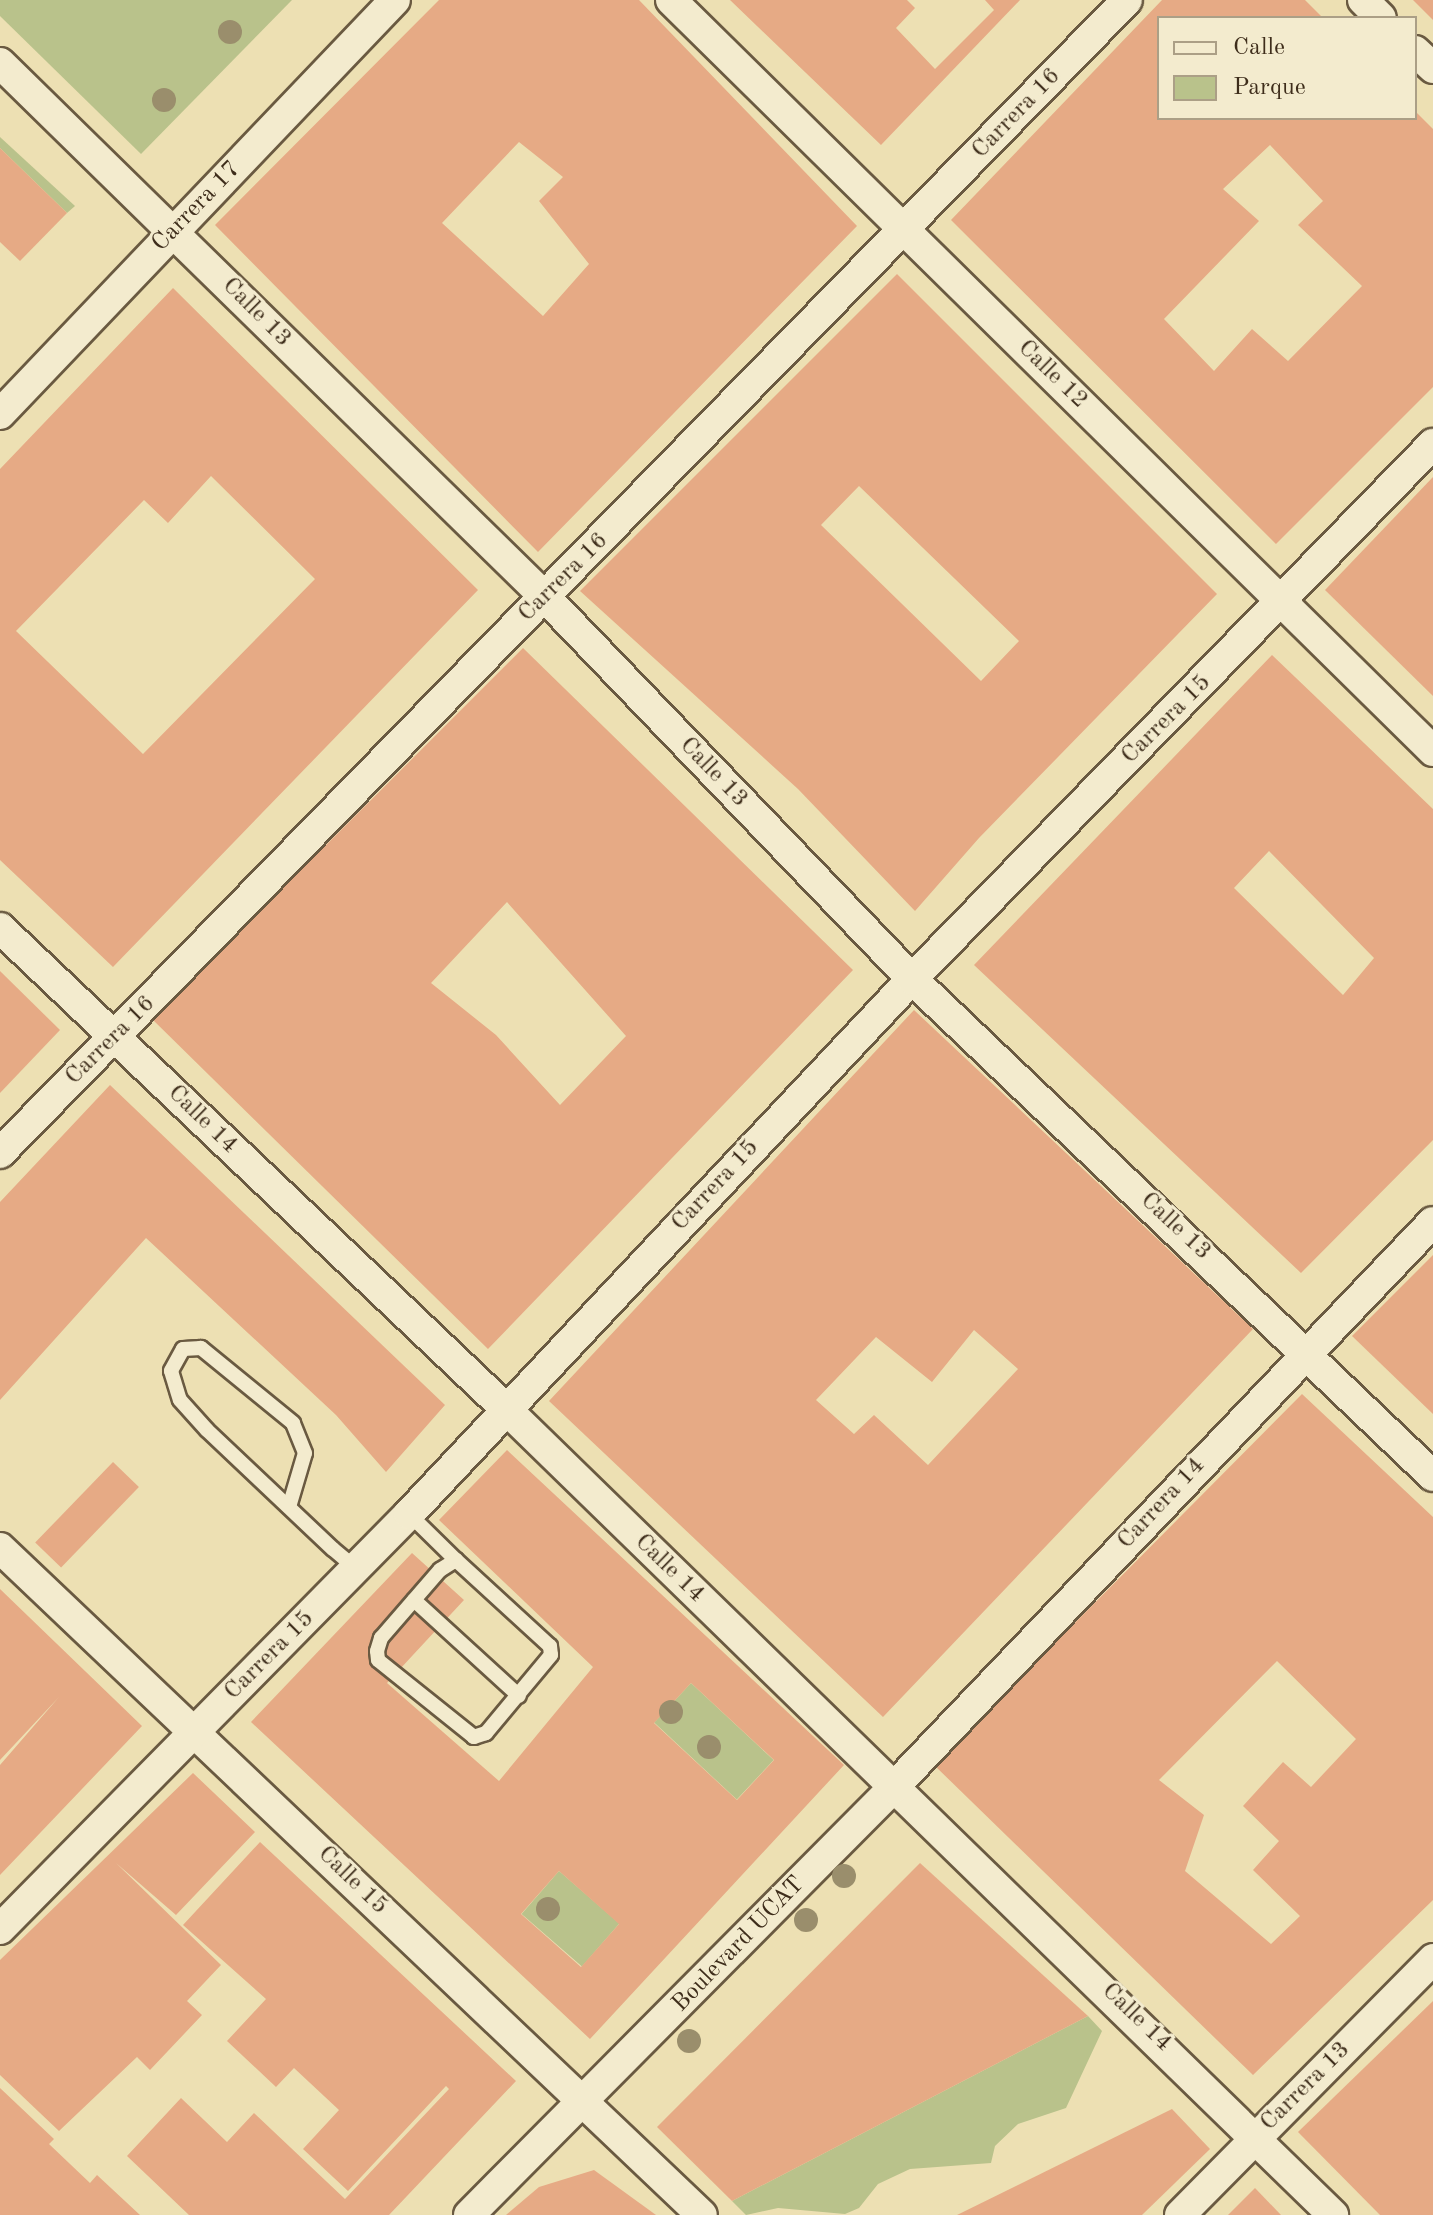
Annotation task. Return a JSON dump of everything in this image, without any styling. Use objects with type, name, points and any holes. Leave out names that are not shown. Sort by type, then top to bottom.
[{"type":"street","name":"Carrera 17","points":[[0,414],[395,0]]},
{"type":"street","name":"Calle 12","points":[[671,0],[1433,751]]},
{"type":"street","name":"Carrera 16","points":[[0,1153],[905,232],[1127,0]]},
{"type":"street","points":[[1363,0],[1379,16]]},
{"type":"street","points":[[1417,53],[1433,68]]},
{"type":"street","name":"Calle 13","points":[[0,63],[545,597],[912,979],[1307,1351],[1433,1476]]},
{"type":"street","name":"Carrera 15","points":[[0,1929],[409,1514],[912,979],[1284,601],[1433,444]]},
{"type":"street","name":"Calle 14","points":[[0,928],[506,1409],[1333,2215]]},
{"type":"street","name":"Carrera 14","points":[[893,1788],[1433,1222]]},
{"type":"street","name":"Calle 15","points":[[0,1548],[702,2215]]},
{"type":"street","name":"Boulevard UCAT","points":[[585,2102],[893,1788]]},
{"type":"street","name":"Carrera 13","points":[[1180,2215],[1433,1959]]},
{"type":"street","points":[[469,2215],[585,2102]]},
{"type":"lane","points":[[289,1507],[305,1453],[293,1423],[201,1348],[183,1349],[171,1371],[180,1400],[289,1507],[356,1568]]},
{"type":"lane","points":[[409,1514],[550,1646],[547,1663],[519,1696],[486,1733],[468,1738],[378,1660],[381,1638],[414,1600],[456,1560]]},
{"type":"lane","points":[[414,1600],[519,1696]]},
{"type":"green space","points":[[0,0],[292,0],[141,154],[0,16]]},
{"type":"green space","points":[[0,137],[75,206],[67,213],[0,148]]},
{"type":"green space","points":[[691,1683],[774,1760],[737,1800],[654,1722]]},
{"type":"green space","points":[[559,1871],[619,1923],[582,1967],[522,1914]]},
{"type":"green space","points":[[1088,2016],[1102,2031],[1066,2108],[1018,2124],[995,2146],[991,2163],[910,2169],[878,2184],[859,2208],[845,2214],[778,2208],[746,2215],[732,2201]]},
{"type":"building","points":[[439,0],[639,0],[857,226],[538,552],[215,225]],"holes":[[[519,142],[563,177],[539,201],[589,264],[543,316],[442,223]]]},
{"type":"building","points":[[730,0],[907,0],[915,8],[896,28],[935,69],[994,10],[985,0],[1020,0],[881,145]]},
{"type":"building","points":[[1162,0],[1305,0],[1321,16],[1157,16],[1157,120],[1417,120],[1417,113],[1433,129],[1433,387],[1276,544],[951,220]],"holes":[[[1270,145],[1323,201],[1298,225],[1362,286],[1288,361],[1252,329],[1214,371],[1164,319],[1259,221],[1223,189]]]},
{"type":"building","points":[[1413,0],[1433,0],[1433,20]]},
{"type":"building","points":[[0,148],[67,213],[20,261],[0,242]]},
{"type":"building","points":[[897,274],[1217,594],[979,838],[915,911],[798,789],[580,591]],"holes":[[[859,486],[1019,641],[981,681],[821,525]]]},
{"type":"building","points":[[173,288],[478,590],[113,967],[0,860],[0,469]],"holes":[[[211,476],[315,579],[143,754],[16,631],[144,500],[168,523]]]},
{"type":"building","points":[[1433,477],[1433,696],[1325,590]]},
{"type":"building","points":[[523,648],[853,970],[488,1349],[152,1019]],"holes":[[[507,902],[626,1036],[560,1105],[496,1035],[431,983]]]},
{"type":"building","points":[[1272,655],[1433,809],[1433,1140],[1301,1273],[974,965]],"holes":[[[1269,851],[1374,958],[1343,995],[1234,888]]]},
{"type":"building","points":[[0,971],[60,1030],[0,1093]]},
{"type":"building","points":[[914,1010],[1253,1329],[883,1717],[549,1401]],"holes":[[[974,1330],[1018,1369],[928,1465],[874,1415],[854,1434],[816,1400],[876,1337],[932,1382]]]},
{"type":"building","points":[[110,1085],[445,1405],[386,1472],[336,1415],[146,1238],[0,1400],[0,1202]]},
{"type":"building","points":[[1433,1255],[1433,1414],[1352,1336]]},
{"type":"building","points":[[1302,1394],[1433,1517],[1433,1900],[1253,2075],[934,1765]],"holes":[[[1277,1661],[1356,1739],[1311,1787],[1283,1762],[1243,1806],[1279,1841],[1253,1870],[1300,1916],[1271,1944],[1185,1871],[1204,1815],[1159,1780]]]},
{"type":"building","points":[[507,1450],[844,1765],[590,2039],[251,1722],[412,1553],[464,1600],[387,1683],[499,1781],[593,1667],[439,1520]],"holes":[[[691,1683],[774,1760],[737,1800],[654,1723]],[[559,1871],[619,1924],[581,1967],[521,1914]]]},
{"type":"building","points":[[113,1462],[139,1487],[61,1568],[35,1543]]},
{"type":"building","points":[[0,1589],[142,1726],[0,1875],[0,1765],[59,1697],[0,1760]]},
{"type":"building","points":[[193,1773],[255,1832],[176,1915],[116,1863],[221,1965],[187,2001],[202,2015],[150,2070],[137,2057],[59,2131],[0,2075],[0,1960]]},
{"type":"building","points":[[260,1842],[516,2081],[389,2215],[189,2215],[127,2156],[181,2098],[227,2142],[254,2113],[345,2199],[449,2089],[446,2086],[348,2191],[303,2149],[339,2110],[294,2068],[276,2087],[227,2041],[266,1999],[183,1925]]},
{"type":"building","points":[[920,1863],[1088,2016],[732,2201],[657,2127]]},
{"type":"building","points":[[1433,2001],[1433,2215],[1380,2215],[1298,2132]]},
{"type":"building","points":[[0,2088],[54,2139],[49,2144],[90,2183],[97,2175],[140,2215],[0,2215]]},
{"type":"building","points":[[1172,2109],[1210,2149],[1142,2215],[957,2215]]},
{"type":"building","points":[[594,2170],[656,2215],[506,2215],[539,2187]]},
{"type":"building","points":[[1255,2188],[1281,2215],[1228,2215]]}]
